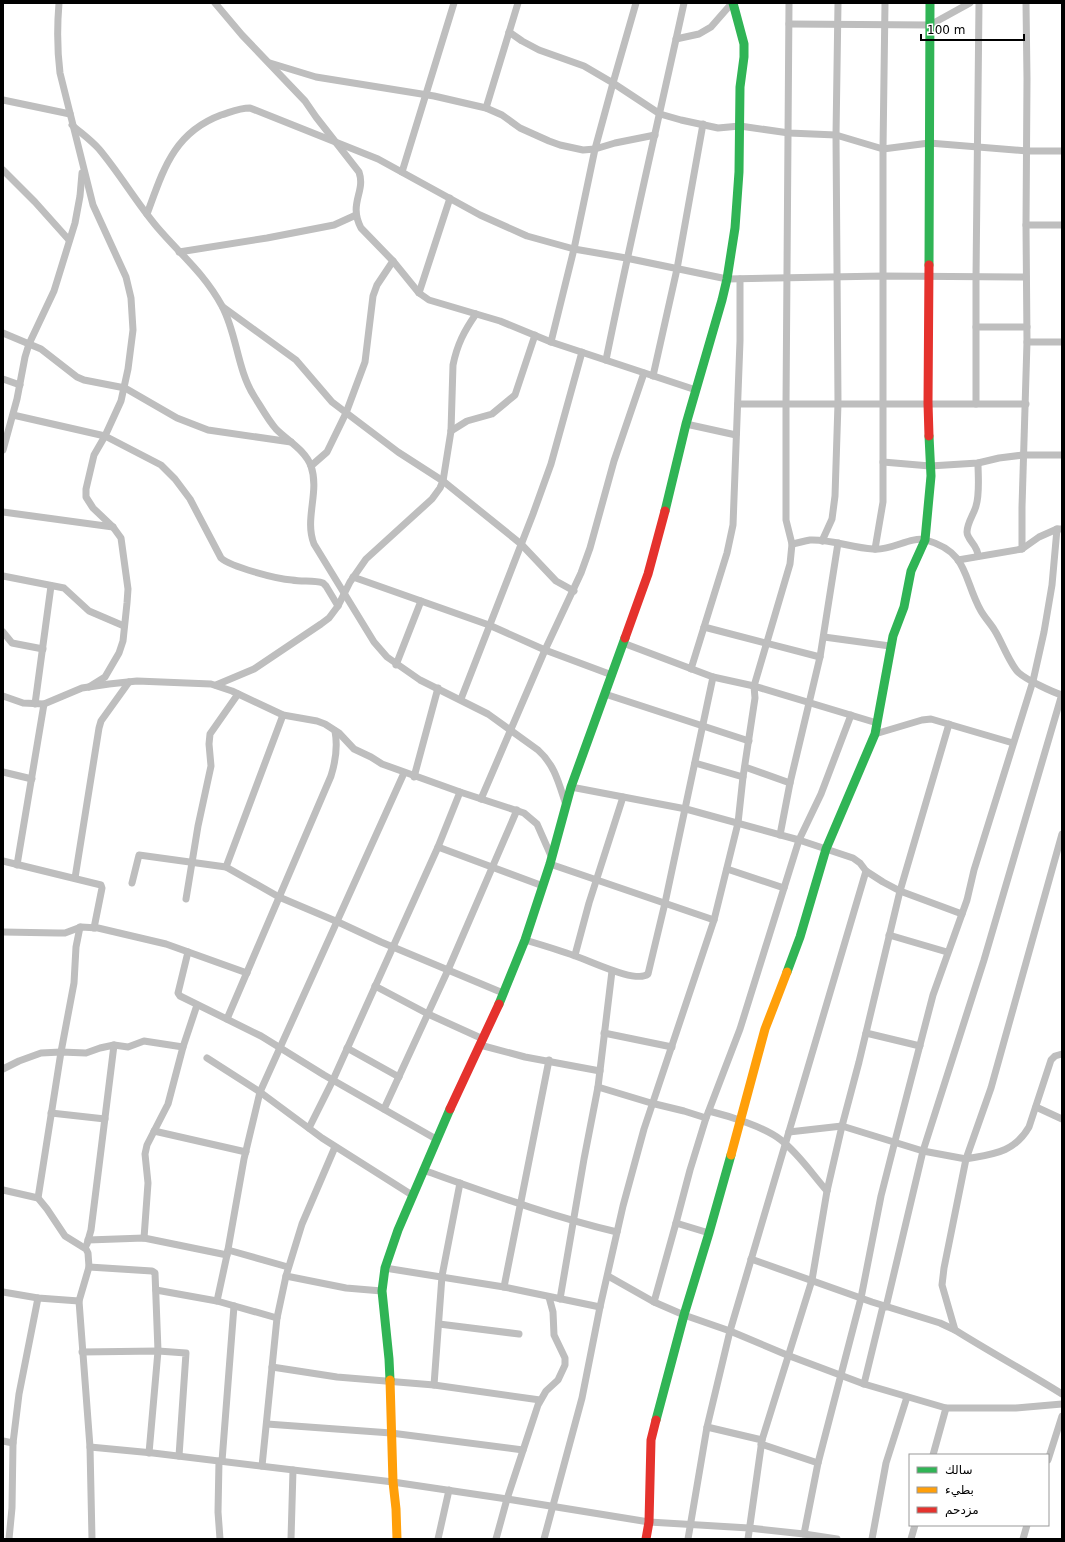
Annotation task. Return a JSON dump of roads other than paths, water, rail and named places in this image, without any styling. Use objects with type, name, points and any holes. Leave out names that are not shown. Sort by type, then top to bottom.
[{"type":"street","points":[[3,696],[24,703],[44,704],[89,686],[105,677],[119,653],[128,589],[121,538],[114,527],[93,508],[86,497],[86,489],[94,455],[106,436],[124,388],[133,330],[131,298],[126,276],[95,211],[72,125],[58,57],[59,3]]},
{"type":"street","points":[[215,3],[242,35],[305,101],[359,172],[361,178],[356,204],[356,215],[361,228],[393,261],[419,293],[429,300],[507,324],[551,342],[696,390]]},
{"type":"street","points":[[402,172],[454,3]]},
{"type":"street","points":[[486,108],[518,3]]},
{"type":"street","points":[[551,342],[574,249],[595,149],[636,3]]},
{"type":"street","points":[[606,360],[626,258],[660,114],[684,3]]},
{"type":"street","points":[[676,39],[700,34],[711,27],[732,3]]},
{"type":"street","points":[[397,1539],[393,1482],[389,1359],[382,1291],[385,1268],[412,1195],[436,1139],[482,1042],[525,940],[551,861],[571,787],[648,574],[657,542],[686,424],[727,279],[736,228],[740,172],[740,87],[744,57],[744,44],[732,3]]},
{"type":"street","points":[[544,1539],[582,1398],[600,1307],[623,1206],[651,1104],[672,1047],[714,920],[727,869],[738,823],[743,777],[755,698],[754,686],[790,564],[792,544],[786,520],[789,3]]},
{"type":"street","points":[[822,541],[832,519],[835,508],[838,403],[836,135],[838,3]]},
{"type":"street","points":[[875,550],[883,502],[883,149],[885,3]]},
{"type":"street","points":[[646,1539],[649,1522],[651,1440],[684,1315],[709,1233],[764,1029],[800,937],[826,849],[876,734],[890,646],[904,607],[910,571],[925,540],[931,476],[928,403],[930,3]]},
{"type":"street","points":[[789,24],[884,26],[930,25],[970,3]]},
{"type":"street","points":[[976,404],[979,3]]},
{"type":"street","points":[[1022,549],[1023,455],[1027,342],[1026,225],[1028,79],[1026,3]]},
{"type":"street","points":[[509,32],[539,50],[584,66],[613,82],[660,114],[718,128],[740,126],[789,133],[836,135],[883,149],[929,143],[1027,151],[1062,151]]},
{"type":"street","points":[[268,62],[316,76],[458,100],[486,108],[502,115],[520,128],[560,145],[583,150],[595,149],[615,143],[655,135]]},
{"type":"street","points":[[3,100],[70,114]]},
{"type":"street","points":[[147,214],[172,153],[190,132],[208,120],[240,108],[250,108],[378,160],[480,215],[528,236],[574,249],[727,279],[883,276],[928,278],[1026,277]]},
{"type":"street","points":[[654,376],[677,270],[703,124]]},
{"type":"street","points":[[72,125],[100,150],[147,214],[179,252],[203,276],[223,307],[248,384],[271,422],[305,456],[311,466],[314,492],[310,529],[311,536],[314,544],[345,592],[374,642],[396,665],[420,680],[461,699],[488,714],[534,746],[550,763],[566,805]]},
{"type":"street","points":[[3,450],[13,415],[29,344],[54,291],[75,223],[83,166]]},
{"type":"street","points":[[3,170],[35,202],[69,240]]},
{"type":"street","points":[[419,293],[450,198]]},
{"type":"street","points":[[179,252],[334,225],[356,215]]},
{"type":"street","points":[[1026,225],[1062,225]]},
{"type":"street","points":[[311,466],[327,452],[346,413],[365,362],[372,296],[393,261]]},
{"type":"street","points":[[690,669],[731,538],[733,525],[738,404],[740,279]]},
{"type":"street","points":[[223,307],[296,360],[325,396],[346,413],[398,452],[443,481],[521,544],[556,581],[574,591]]},
{"type":"street","points":[[216,685],[254,669],[322,624],[338,606],[353,577],[366,558],[436,494],[443,481],[451,431],[453,365],[455,355],[464,331],[476,314]]},
{"type":"street","points":[[976,327],[1027,327]]},
{"type":"street","points":[[3,333],[29,344],[51,356],[67,370],[84,380],[124,388],[177,418],[198,427],[208,430],[291,442]]},
{"type":"street","points":[[451,431],[467,421],[492,414],[515,395],[535,335]]},
{"type":"street","points":[[1027,342],[1062,342]]},
{"type":"street","points":[[461,699],[521,544],[550,464],[582,352]]},
{"type":"street","points":[[481,799],[545,650],[574,591],[590,548],[614,462],[644,373]]},
{"type":"street","points":[[3,379],[20,385]]},
{"type":"street","points":[[738,404],[1026,404]]},
{"type":"street","points":[[13,415],[106,436],[161,465],[168,470],[190,499],[224,561],[284,579],[323,583],[338,606]]},
{"type":"street","points":[[686,424],[736,435]]},
{"type":"street","points":[[883,462],[930,466],[978,463],[999,458],[1023,455],[1062,455]]},
{"type":"street","points":[[978,463],[978,498],[967,530],[968,536],[976,546],[978,556]]},
{"type":"street","points":[[3,512],[114,527]]},
{"type":"street","points":[[804,1534],[818,1463],[861,1298],[881,1196],[933,995],[947,952],[962,914],[974,870],[1033,681],[1044,632],[1059,529],[1039,537],[1022,549],[958,560]]},
{"type":"street","points":[[792,544],[811,540],[838,543],[875,550],[898,546],[913,539],[925,540],[937,544],[954,555],[962,565],[968,584],[981,612],[995,631],[1018,672],[1054,693],[1062,695],[984,960],[923,1151],[885,1306],[864,1384]]},
{"type":"street","points":[[780,835],[790,783],[810,703],[824,637],[838,543]]},
{"type":"street","points":[[3,576],[67,590],[82,607],[124,626]]},
{"type":"street","points":[[353,577],[490,625],[545,650],[612,676]]},
{"type":"street","points":[[35,704],[51,586]]},
{"type":"street","points":[[396,665],[421,601]]},
{"type":"street","points":[[704,627],[820,657]]},
{"type":"street","points":[[3,632],[12,643],[43,649]]},
{"type":"street","points":[[824,637],[890,646]]},
{"type":"street","points":[[623,643],[713,677],[754,686],[877,723]]},
{"type":"street","points":[[525,940],[575,956],[612,971],[639,976],[645,976],[648,974],[686,809],[713,677]]},
{"type":"street","points":[[89,686],[137,681],[216,685],[283,716],[320,722],[335,731],[354,749],[382,764],[404,773],[517,810],[531,818],[537,824],[551,861],[597,879],[714,920]]},
{"type":"street","points":[[75,878],[99,728],[101,721],[129,682]]},
{"type":"street","points":[[414,776],[438,688]]},
{"type":"street","points":[[186,899],[211,766],[210,734],[238,694]]},
{"type":"street","points":[[604,694],[749,741]]},
{"type":"street","points":[[18,865],[44,704]]},
{"type":"street","points":[[654,1302],[690,1170],[708,1114],[740,1029],[799,840],[821,794],[851,715]]},
{"type":"street","points":[[226,867],[283,716]]},
{"type":"street","points":[[876,734],[922,720],[931,719],[1013,743]]},
{"type":"street","points":[[748,1539],[762,1442],[812,1280],[827,1191],[889,935],[900,891],[950,724]]},
{"type":"street","points":[[227,1019],[334,767],[337,744],[335,731]]},
{"type":"street","points":[[695,763],[743,777]]},
{"type":"street","points":[[745,767],[790,783]]},
{"type":"street","points":[[3,772],[32,779]]},
{"type":"street","points":[[217,1301],[246,1152],[260,1092],[404,773]]},
{"type":"street","points":[[571,787],[686,809],[799,840],[853,858],[860,863],[866,871],[900,891],[962,914]]},
{"type":"street","points":[[309,1128],[333,1080],[438,847],[460,792]]},
{"type":"street","points":[[575,956],[589,903],[623,797]]},
{"type":"street","points":[[384,1109],[448,970],[517,810]]},
{"type":"street","points":[[956,1330],[942,1285],[944,1268],[966,1159],[991,1088],[1062,834]]},
{"type":"street","points":[[438,847],[543,886]]},
{"type":"street","points":[[132,883],[139,855],[226,867],[280,897],[392,947],[503,993]]},
{"type":"street","points":[[3,861],[101,885],[102,888],[94,928]]},
{"type":"street","points":[[727,869],[784,888]]},
{"type":"street","points":[[688,1539],[707,1427],[730,1331],[767,1201],[786,1144],[866,871]]},
{"type":"street","points":[[3,932],[65,933],[80,927],[94,928],[166,944],[247,973]]},
{"type":"street","points":[[38,1198],[61,1052],[74,983],[76,947],[80,927]]},
{"type":"street","points":[[889,935],[947,952]]},
{"type":"street","points":[[188,952],[178,994],[261,1036],[333,1080],[436,1139]]},
{"type":"street","points":[[560,1299],[598,1087],[612,971]]},
{"type":"street","points":[[375,986],[482,1042],[525,1057],[549,1060],[600,1071]]},
{"type":"street","points":[[144,1238],[148,1183],[145,1154],[147,1144],[166,1111],[183,1047],[198,1005]]},
{"type":"street","points":[[604,1033],[672,1047]]},
{"type":"street","points":[[866,1033],[920,1046]]},
{"type":"street","points":[[3,1070],[33,1055],[41,1053],[86,1053],[100,1048],[114,1046],[128,1047],[144,1041],[183,1047]]},
{"type":"street","points":[[92,1539],[90,1447],[79,1301],[89,1268],[88,1253],[86,1248],[92,1224],[114,1046]]},
{"type":"street","points":[[347,1048],[399,1077]]},
{"type":"street","points":[[789,1132],[842,1126],[895,1141],[923,1151],[966,1159],[1000,1153],[1017,1144],[1024,1137],[1029,1127],[1051,1060],[1054,1056],[1062,1054]]},
{"type":"street","points":[[207,1058],[260,1092],[336,1147],[412,1195]]},
{"type":"street","points":[[504,1287],[549,1060]]},
{"type":"street","points":[[598,1087],[651,1104],[740,1120],[770,1133],[786,1144],[827,1191]]},
{"type":"street","points":[[1036,1107],[1062,1119]]},
{"type":"street","points":[[51,1113],[105,1119]]},
{"type":"street","points":[[154,1131],[246,1152]]},
{"type":"street","points":[[262,1466],[277,1318],[288,1267],[302,1224],[336,1147]]},
{"type":"street","points":[[423,1170],[520,1205],[573,1221],[617,1232]]},
{"type":"street","points":[[434,1385],[442,1276],[460,1183]]},
{"type":"street","points":[[3,1190],[38,1198],[47,1208],[66,1236],[86,1248]]},
{"type":"street","points":[[676,1223],[709,1233]]},
{"type":"street","points":[[88,1240],[144,1238],[227,1252],[288,1267]]},
{"type":"street","points":[[751,1259],[861,1298],[940,1323],[956,1330],[992,1353],[1030,1373],[1062,1394]]},
{"type":"street","points":[[89,1268],[152,1271],[155,1273],[158,1351],[149,1453]]},
{"type":"street","points":[[385,1268],[504,1287],[600,1307]]},
{"type":"street","points":[[286,1276],[346,1288],[382,1291]]},
{"type":"street","points":[[608,1276],[654,1302],[684,1315],[730,1331],[864,1384],[946,1408],[1016,1408],[1062,1404]]},
{"type":"street","points":[[156,1290],[217,1301],[277,1318]]},
{"type":"street","points":[[3,1292],[38,1298],[79,1301]]},
{"type":"street","points":[[496,1539],[507,1499],[540,1400],[546,1391],[558,1380],[565,1365],[565,1358],[554,1335],[553,1312],[549,1297]]},
{"type":"street","points":[[9,1539],[12,1508],[13,1443],[19,1394],[38,1298]]},
{"type":"street","points":[[220,1539],[218,1512],[221,1461],[234,1306]]},
{"type":"street","points":[[439,1324],[519,1334]]},
{"type":"street","points":[[82,1352],[158,1351],[183,1352],[186,1354],[178,1456]]},
{"type":"street","points":[[272,1367],[337,1377],[434,1385],[540,1400]]},
{"type":"street","points":[[872,1539],[886,1463],[907,1397]]},
{"type":"street","points":[[933,1454],[946,1408]]},
{"type":"street","points":[[1049,1457],[1062,1416]]},
{"type":"street","points":[[266,1424],[391,1433],[523,1450]]},
{"type":"street","points":[[707,1427],[762,1442],[818,1463]]},
{"type":"street","points":[[3,1441],[13,1443]]},
{"type":"street","points":[[90,1447],[393,1482],[649,1522],[749,1528],[837,1539]]},
{"type":"street","points":[[291,1539],[293,1470]]},
{"type":"street","points":[[438,1539],[449,1490]]},
{"type":"street","points":[[911,1539],[914,1526]]},
{"type":"street","points":[[1023,1539],[1027,1526]]}]
